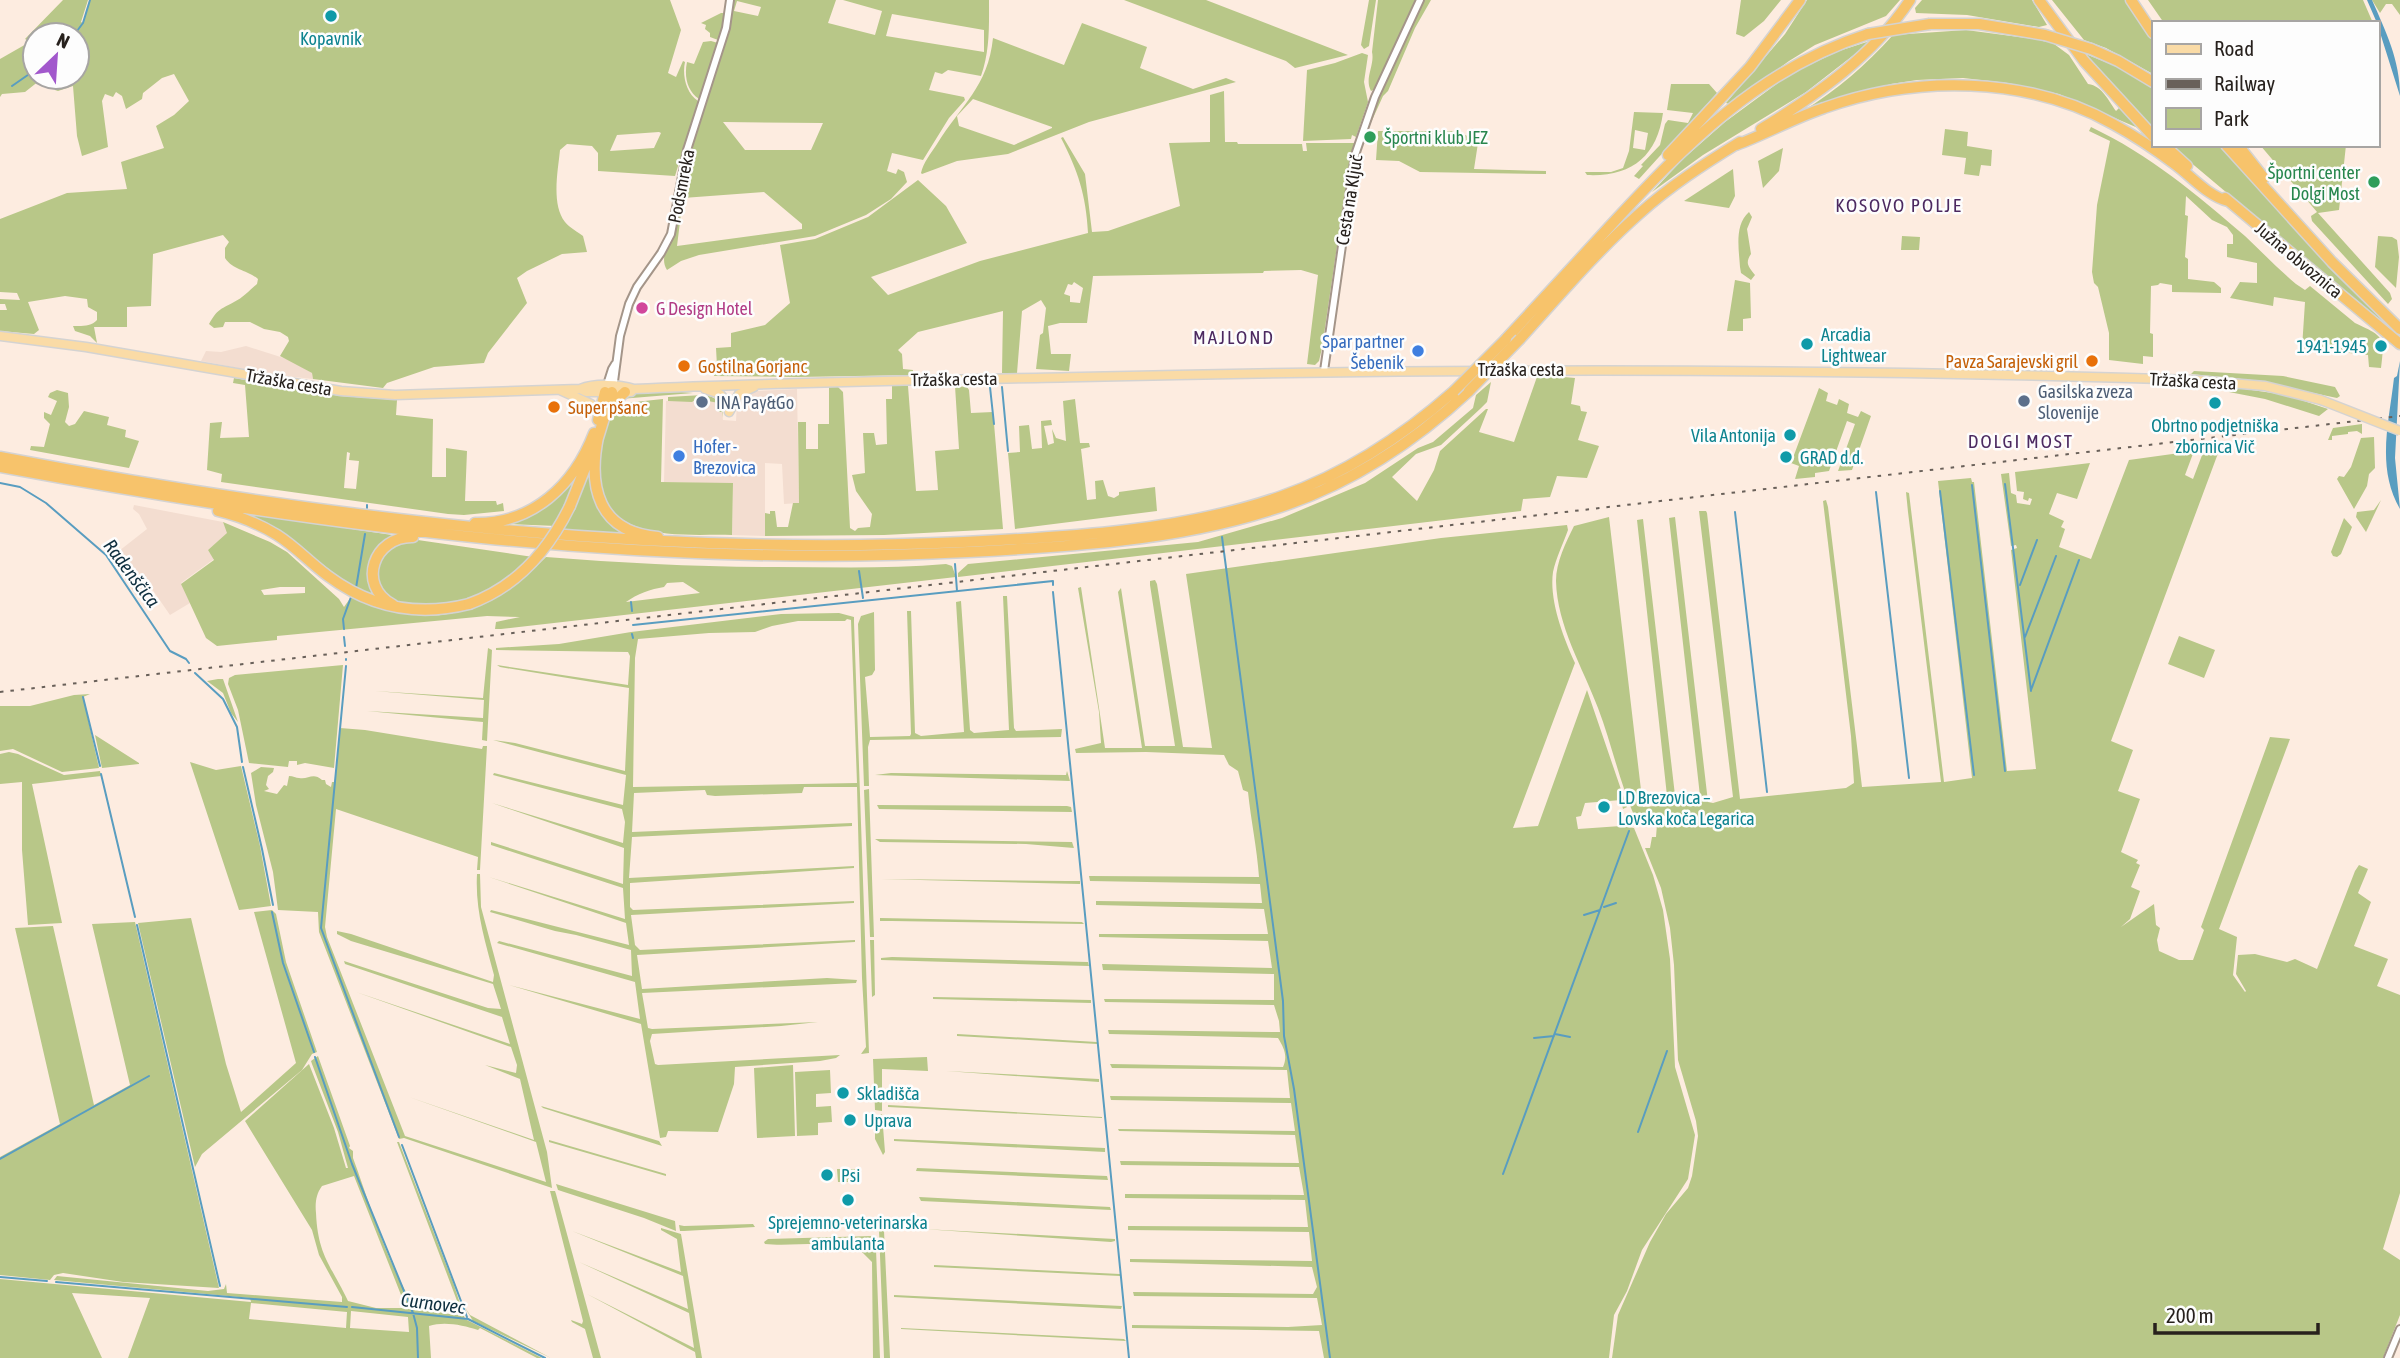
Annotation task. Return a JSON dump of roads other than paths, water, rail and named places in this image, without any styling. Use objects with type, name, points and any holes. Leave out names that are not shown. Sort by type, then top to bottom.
[{"type":"highway","points":[[1627,207],[1641,184],[1745,72],[1800,0]]},
{"type":"highway","points":[[0,467],[181,500],[300,518],[445,536],[615,550],[807,556],[991,551],[1156,535],[1213,525],[1269,511],[1336,484],[1362,471],[1411,439],[1469,391],[1638,215],[1687,176],[1796,108],[1848,69],[1880,38],[1910,0]]},
{"type":"highway","points":[[2039,0],[2084,61],[2152,135]]},
{"type":"highway","points":[[2130,0],[2152,32]]},
{"type":"highway","points":[[0,457],[230,498],[439,525],[553,536],[696,544],[832,546],[985,541],[1125,529],[1217,514],[1280,497],[1346,469],[1395,439],[1454,391],[1506,339],[1627,207],[1695,139],[1763,85],[1813,55],[1868,34],[1930,24],[1979,24],[2045,35],[2091,50],[2118,61],[2152,81]]},
{"type":"highway","points":[[1736,145],[1824,108],[1880,92],[1938,86],[1997,88],[2054,100],[2108,121],[2160,153],[2215,196],[2228,201]]},
{"type":"highway","points":[[2166,147],[2228,201]]},
{"type":"highway","points":[[2228,147],[2294,221]]},
{"type":"highway","points":[[2240,147],[2294,221]]},
{"type":"highway","name":"Južna obvoznica","points":[[2228,201],[2400,344]]},
{"type":"highway","name":"Južna obvoznica","points":[[2294,221],[2400,329]]},
{"type":"highway","points":[[610,389],[599,416],[596,435],[594,482],[600,501],[609,514],[633,532],[652,537],[683,539],[696,544]]},
{"type":"highway","points":[[439,525],[450,522],[498,522],[536,507],[550,498],[570,478],[584,457],[608,408],[610,389]]},
{"type":"highway","points":[[608,408],[629,390]]},
{"type":"highway","points":[[591,404],[599,416]]},
{"type":"highway","points":[[181,500],[223,512],[277,535],[353,593],[380,605],[435,611],[469,604],[501,589],[527,569],[551,540],[570,506],[596,435]]},
{"type":"highway","points":[[407,610],[389,603],[377,591],[373,574],[377,557],[389,543],[399,538],[432,539],[445,536]]},
{"type":"main road","name":"Tržaška cesta","points":[[0,336],[86,346],[341,391],[395,395],[1324,371],[1689,369],[2175,379],[2255,384],[2321,400],[2400,430]]},
{"type":"main road","points":[[695,386],[716,392],[729,409],[739,394],[760,384]]},
{"type":"main road","points":[[560,390],[591,404]]},
{"type":"street","name":"Podsmreka","points":[[610,389],[612,369],[632,295],[671,234],[687,150],[726,28],[730,0]]},
{"type":"street","name":"Cesta na Ključ","points":[[1324,371],[1355,155],[1375,97],[1420,0]]},
{"type":"street","points":[[2388,1358],[2400,1329]]},
{"type":"water","points":[[2367,0],[2372,0],[2391,46],[2398,70],[2400,96],[2379,29],[2379,21],[2376,21]]},
{"type":"water","points":[[2400,361],[2395,458],[2400,509],[2388,477],[2386,445],[2394,378],[2397,376]]},
{"type":"waterway","points":[[84,21],[90,0]]},
{"type":"waterway","points":[[12,86],[21,80]]},
{"type":"waterway","points":[[990,387],[994,424]]},
{"type":"waterway","points":[[1002,387],[1008,451]]},
{"type":"waterway","name":"Radenščica","points":[[0,483],[20,487],[46,503],[106,555],[170,651],[189,663]]},
{"type":"waterway","points":[[2005,484],[2031,691]]},
{"type":"waterway","points":[[1972,485],[2005,771]]},
{"type":"waterway","points":[[1940,491],[1974,775]]},
{"type":"waterway","points":[[1876,492],[1909,778]]},
{"type":"waterway","points":[[1735,512],[1767,792]]},
{"type":"waterway","points":[[356,588],[365,534]]},
{"type":"waterway","points":[[1222,537],[1283,1001],[1284,1036],[1294,1089],[1330,1358]]},
{"type":"waterway","points":[[2020,585],[2037,540]]},
{"type":"waterway","points":[[2025,637],[2056,556]]},
{"type":"waterway","points":[[2031,690],[2079,560]]},
{"type":"waterway","points":[[955,564],[957,591]]},
{"type":"waterway","points":[[859,571],[863,598]]},
{"type":"waterway","points":[[633,625],[1053,581],[1053,585]]},
{"type":"waterway","points":[[1053,592],[1129,1358]]},
{"type":"waterway","points":[[344,629],[343,619],[351,597]]},
{"type":"waterway","points":[[631,602],[632,611]]},
{"type":"waterway","points":[[632,634],[633,638]]},
{"type":"waterway","points":[[344,637],[345,646]]},
{"type":"waterway","points":[[346,666],[321,928],[399,1137]]},
{"type":"waterway","name":"Radenščica","points":[[195,673],[223,699],[237,727],[242,762]]},
{"type":"waterway","points":[[83,697],[100,766]]},
{"type":"waterway","name":"Radenščica","points":[[243,767],[273,905]]},
{"type":"waterway","points":[[101,774],[135,917]]},
{"type":"waterway","points":[[1503,1174],[1629,831]]},
{"type":"waterway","points":[[1604,907],[1616,903]]},
{"type":"waterway","points":[[1584,915],[1600,910]]},
{"type":"waterway","name":"Radenščica","points":[[272,912],[283,963],[314,1052]]},
{"type":"waterway","points":[[137,925],[220,1286]]},
{"type":"waterway","points":[[1555,1034],[1570,1037]]},
{"type":"waterway","points":[[1534,1038],[1554,1036]]},
{"type":"waterway","points":[[1638,1132],[1667,1051]]},
{"type":"waterway","points":[[315,1057],[352,1164],[413,1313],[417,1328],[418,1358]]},
{"type":"waterway","points":[[0,1159],[149,1076]]},
{"type":"waterway","points":[[402,1145],[467,1317]]},
{"type":"waterway","points":[[0,1277],[47,1281]]},
{"type":"waterway","points":[[56,1282],[347,1307]]},
{"type":"waterway","name":"Curnovec","points":[[352,1307],[468,1319],[545,1358]]},
{"type":"railway","points":[[0,692],[2400,416]]},
{"type":"place","name":"Kopavnik","points":[[331,16]]},
{"type":"place","name":"Športni klub JEZ","points":[[1370,137]]},
{"type":"place","name":"Športni center Dolgi Most","points":[[2374,182]]},
{"type":"place","name":"G Design Hotel","points":[[642,308]]},
{"type":"place","name":"Arcadia Lightwear","points":[[1807,344]]},
{"type":"place","name":"1941-1945","points":[[2381,346]]},
{"type":"place","name":"Spar partner Šebenik","points":[[1418,351]]},
{"type":"place","name":"Pavza Sarajevski gril","points":[[2092,361]]},
{"type":"place","name":"Gostilna Gorjanc","points":[[684,366]]},
{"type":"place","name":"Gasilska zveza Slovenije","points":[[2024,401]]},
{"type":"place","name":"INA Pay&Go","points":[[702,402]]},
{"type":"place","name":"Obrtno podjetniška zbornica Vič","points":[[2215,403]]},
{"type":"place","name":"Super pšanc","points":[[554,407]]},
{"type":"place","name":"Vila Antonija","points":[[1790,435]]},
{"type":"place","name":"Hofer - Brezovica","points":[[679,456]]},
{"type":"place","name":"GRAD d.d.","points":[[1786,457]]},
{"type":"place","name":"LD Brezovica – Lovska koča Legarica","points":[[1604,807]]},
{"type":"place","name":"Skladišča","points":[[843,1093]]},
{"type":"place","name":"Uprava","points":[[850,1120]]},
{"type":"place","name":"Psi","points":[[827,1175]]},
{"type":"place","name":"Sprejemno-veterinarska ambulanta","points":[[848,1200]]},
{"type":"district","name":"KOSOVO POLJE","points":[[1899,205]]},
{"type":"district","name":"MAJLOND","points":[[1234,337]]},
{"type":"district","name":"DOLGI MOST","points":[[2021,441]]}]
